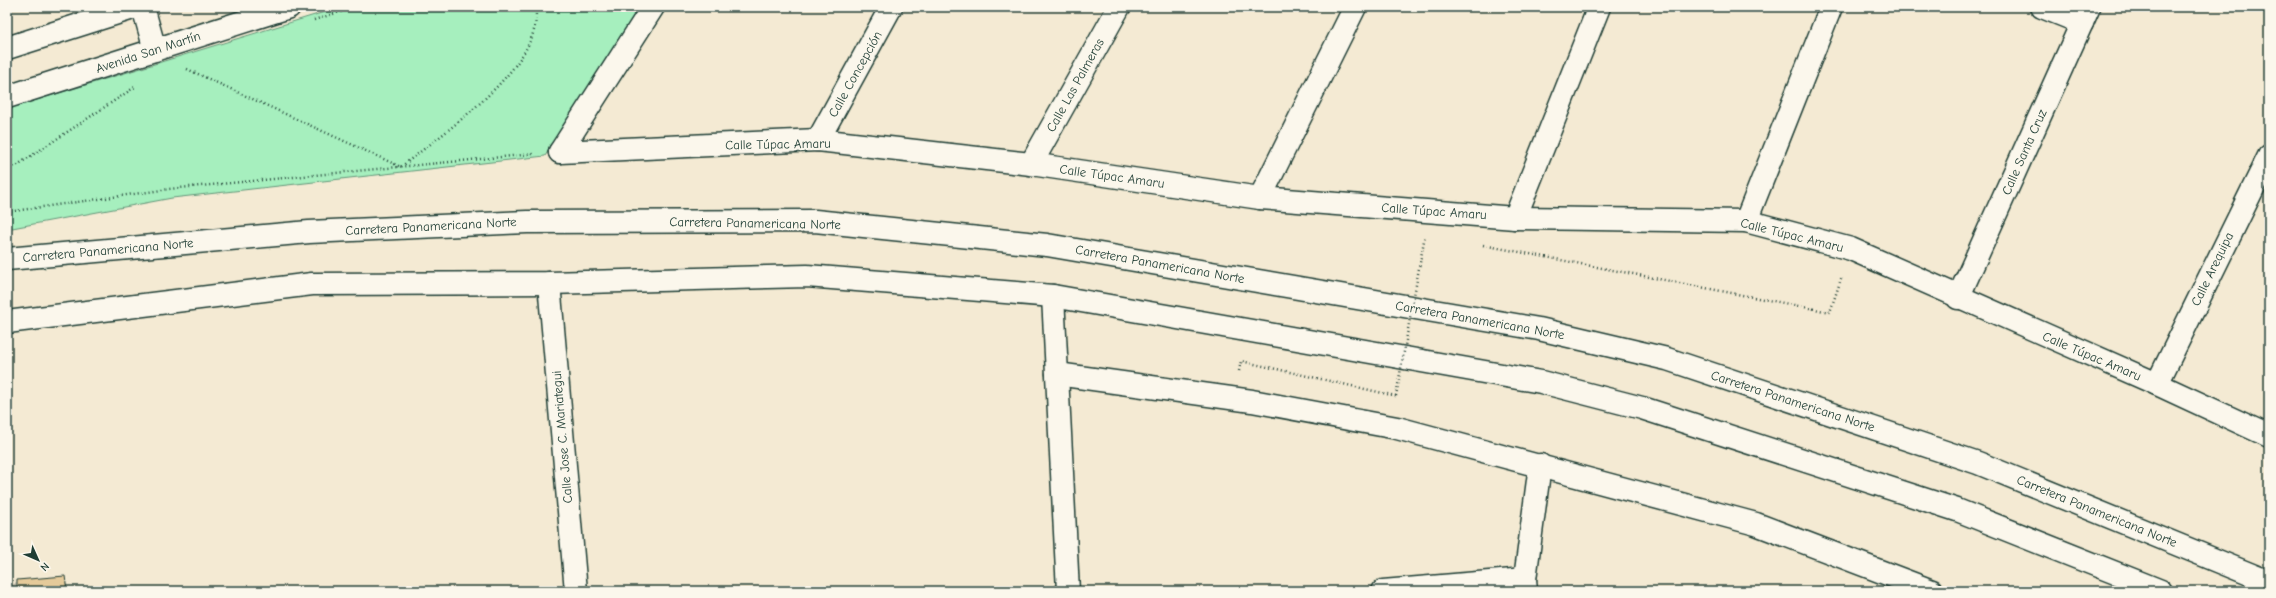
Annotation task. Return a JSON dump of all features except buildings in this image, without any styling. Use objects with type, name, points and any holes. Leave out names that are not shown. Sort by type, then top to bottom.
[{"type":"main road","points":[[7,48],[136,7]]},
{"type":"main road","points":[[143,7],[155,50]]},
{"type":"main road","name":"Avenida San Martín","points":[[7,97],[289,7]]},
{"type":"main road","points":[[550,152],[653,7]]},
{"type":"main road","name":"Calle Concepción","points":[[818,140],[891,7]]},
{"type":"main road","name":"Calle Las Palmeras","points":[[1031,164],[1118,7]]},
{"type":"main road","points":[[1260,198],[1355,7]]},
{"type":"main road","points":[[1515,218],[1599,7]]},
{"type":"main road","points":[[1746,221],[1831,7]]},
{"type":"main road","points":[[2042,7],[2086,15]]},
{"type":"main road","name":"Calle Santa Cruz","points":[[1958,298],[2086,15]]},
{"type":"main road","name":"Calle Túpac Amaru","points":[[550,152],[818,140],[1031,164],[1260,198],[1515,218],[1746,221],[1850,250],[2157,384],[2269,436]]},
{"type":"main road","name":"Calle Arequipa","points":[[2157,384],[2264,177],[2269,156]]},
{"type":"main road","name":"Carretera Panamericana Norte","points":[[7,260],[309,232],[527,222],[814,221],[1047,244],[1539,329],[1667,359],[1978,463],[2269,582]]},
{"type":"main road","points":[[7,322],[312,284],[549,283],[808,276],[1053,296],[1541,382],[1642,408],[1957,510],[2161,591]]},
{"type":"main road","name":"Calle Jose C. Mariategui","points":[[549,283],[576,591]]},
{"type":"main road","points":[[1053,296],[1068,591]]},
{"type":"main road","points":[[1057,374],[1252,401],[1398,428],[1756,524],[1932,591]]},
{"type":"main road","points":[[1383,591],[1525,585],[1540,466]]},
{"type":"path","points":[[400,167],[477,105],[507,77],[533,36],[537,16],[535,7]]},
{"type":"path","points":[[180,66],[400,167]]},
{"type":"path","points":[[7,172],[140,84]]},
{"type":"path","points":[[7,212],[169,189],[550,152]]},
{"type":"path","points":[[1396,396],[1425,234],[1433,236]]},
{"type":"path","points":[[1480,245],[1830,312],[1850,250]]},
{"type":"green space","points":[[341,7],[640,7],[545,156],[172,198],[7,229],[7,109]]}]
